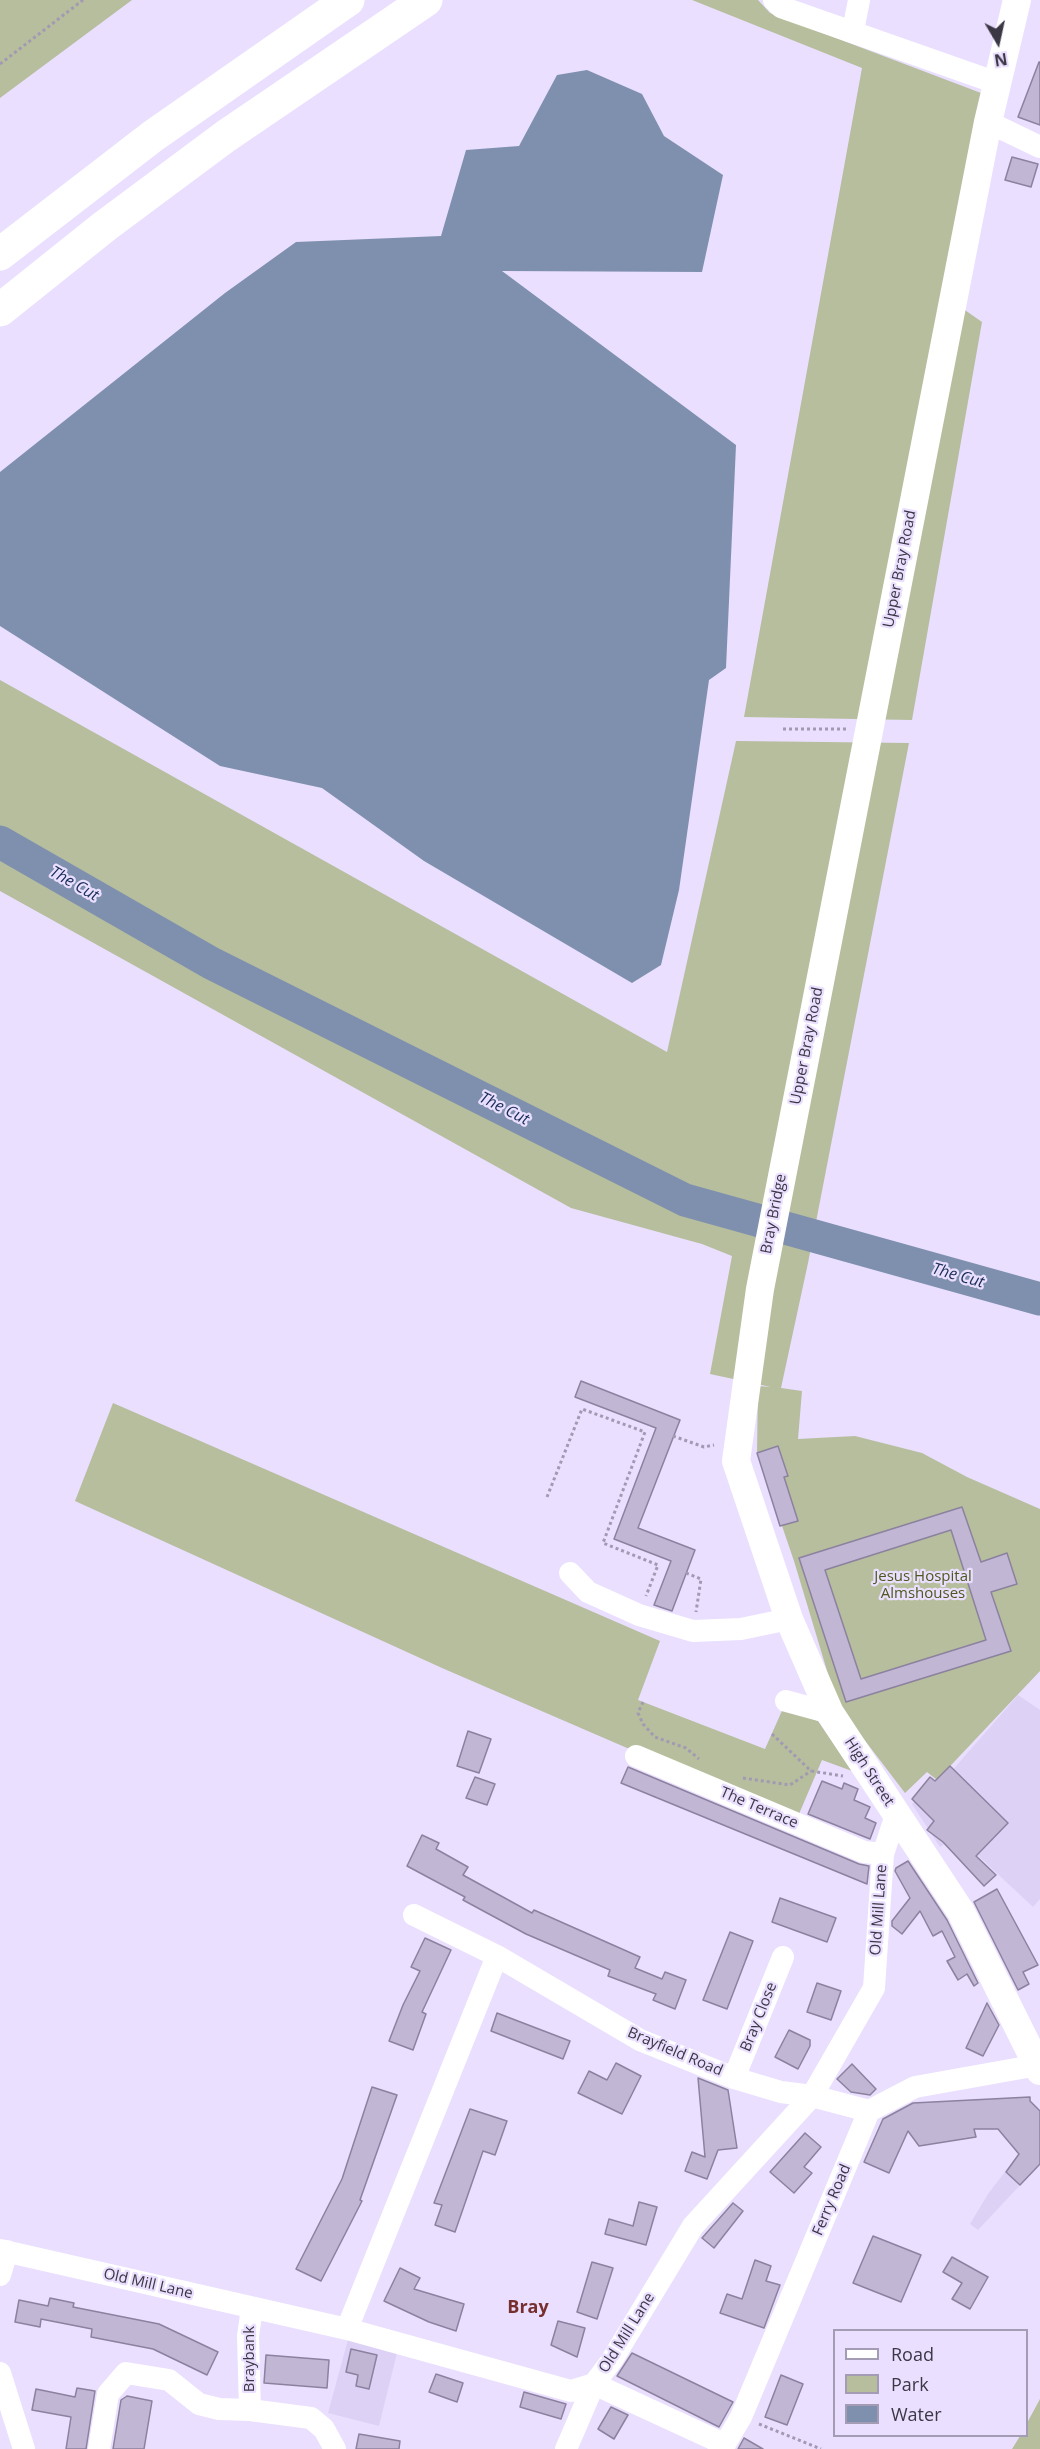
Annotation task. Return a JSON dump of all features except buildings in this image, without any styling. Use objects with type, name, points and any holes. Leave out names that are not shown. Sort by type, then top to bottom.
[{"type":"highway","points":[[0,254],[153,136],[348,0]]},
{"type":"highway","points":[[0,310],[208,149],[426,0]]},
{"type":"main road","name":"Upper Bray Road","points":[[789,1139],[988,122],[1017,0]]},
{"type":"main road","name":"Bray Bridge","points":[[738,1451],[760,1289],[789,1139]]},
{"type":"main road","name":"High Street","points":[[738,1451],[789,1619],[830,1713],[961,1912],[1039,2068]]},
{"type":"street","points":[[774,0],[781,8],[997,84]]},
{"type":"street","points":[[853,32],[860,0]]},
{"type":"street","points":[[988,122],[1040,147]]},
{"type":"street","points":[[570,1573],[588,1592],[639,1615],[693,1631],[741,1629],[789,1619]]},
{"type":"street","points":[[786,1701],[830,1713]]},
{"type":"street","name":"The Terrace","points":[[636,1756],[864,1852],[883,1854]]},
{"type":"street","name":"Old Mill Lane","points":[[3,2251],[347,2329],[571,2391],[594,2384],[612,2360],[693,2226],[812,2096],[874,1988],[883,1854],[896,1815]]},
{"type":"street","name":"Brayfield Road","points":[[414,1915],[497,1956],[640,2040],[734,2078],[780,2092],[812,2096],[869,2111]]},
{"type":"street","points":[[347,2329],[497,1956]]},
{"type":"street","name":"Bray Close","points":[[734,2078],[783,1957]]},
{"type":"street","points":[[869,2111],[915,2087],[1039,2068]]},
{"type":"street","name":"Ferry Road","points":[[723,2446],[741,2417],[869,2111]]},
{"type":"street","points":[[0,2275],[3,2251]]},
{"type":"street","name":"Braybank","points":[[250,2410],[248,2336],[252,2308]]},
{"type":"street","points":[[0,2373],[24,2449]]},
{"type":"street","name":"Braybank","points":[[99,2449],[108,2394],[126,2373],[169,2380],[199,2404],[219,2409],[250,2410],[311,2418],[324,2429],[335,2449]]},
{"type":"street","points":[[566,2449],[594,2384],[723,2446]]},
{"type":"path","points":[[0,64],[83,0]]},
{"type":"path","points":[[783,729],[869,729]]},
{"type":"path","points":[[547,1497],[582,1408],[645,1432],[603,1544],[658,1565],[639,1615]]},
{"type":"path","points":[[673,1436],[704,1447],[738,1451]]},
{"type":"path","points":[[686,1573],[701,1579],[693,1631]]},
{"type":"path","points":[[643,1702],[638,1713],[643,1724],[655,1737],[687,1749],[700,1760]]},
{"type":"path","points":[[772,1734],[811,1771],[877,1782]]},
{"type":"path","points":[[740,1777],[790,1785],[811,1771]]},
{"type":"path","points":[[741,2417],[820,2449]]},
{"type":"shaded area","points":[[1018,1695],[1040,1710],[1040,1899],[1033,1907],[957,1836],[940,1847],[912,1804],[946,1770],[950,1773]]},
{"type":"shaded area","points":[[1027,2143],[1040,2164],[978,2230],[970,2224],[988,2194]]},
{"type":"shaded area","points":[[349,2336],[398,2349],[379,2426],[328,2413]]},
{"type":"green space","points":[[0,0],[132,0],[0,98]]},
{"type":"green space","points":[[692,0],[758,0],[770,13],[981,93],[942,294],[982,322],[912,720],[744,717],[862,68]]},
{"type":"green space","name":"Jesus Hospital Almshouses","points":[[0,680],[667,1052],[736,741],[909,743],[808,1263],[781,1388],[802,1391],[798,1439],[855,1436],[922,1453],[967,1477],[1040,1509],[1040,1671],[937,1780],[927,1772],[905,1793],[837,1704],[794,1561],[757,1453],[758,1386],[771,1387],[710,1374],[732,1256],[702,1244],[571,1208],[0,891]]},
{"type":"green space","points":[[113,1403],[660,1641],[638,1700],[765,1749],[785,1704],[818,1721],[852,1771],[822,1760],[796,1821],[442,1668],[75,1501]]},
{"type":"green space","points":[[1040,2399],[1040,2449],[1012,2449],[1019,2437],[1028,2437],[1028,2421]]},
{"type":"water","points":[[587,70],[642,94],[664,136],[723,175],[702,272],[502,271],[736,445],[726,668],[709,680],[679,890],[661,965],[632,983],[424,861],[322,788],[220,766],[0,626],[0,472],[225,293],[296,242],[441,236],[466,150],[519,146],[557,75]]},
{"type":"waterway","name":"The Cut","points":[[0,842],[211,963],[685,1200],[1040,1299]]},
{"type":"district","name":"Bray","points":[[528,2308]]}]
